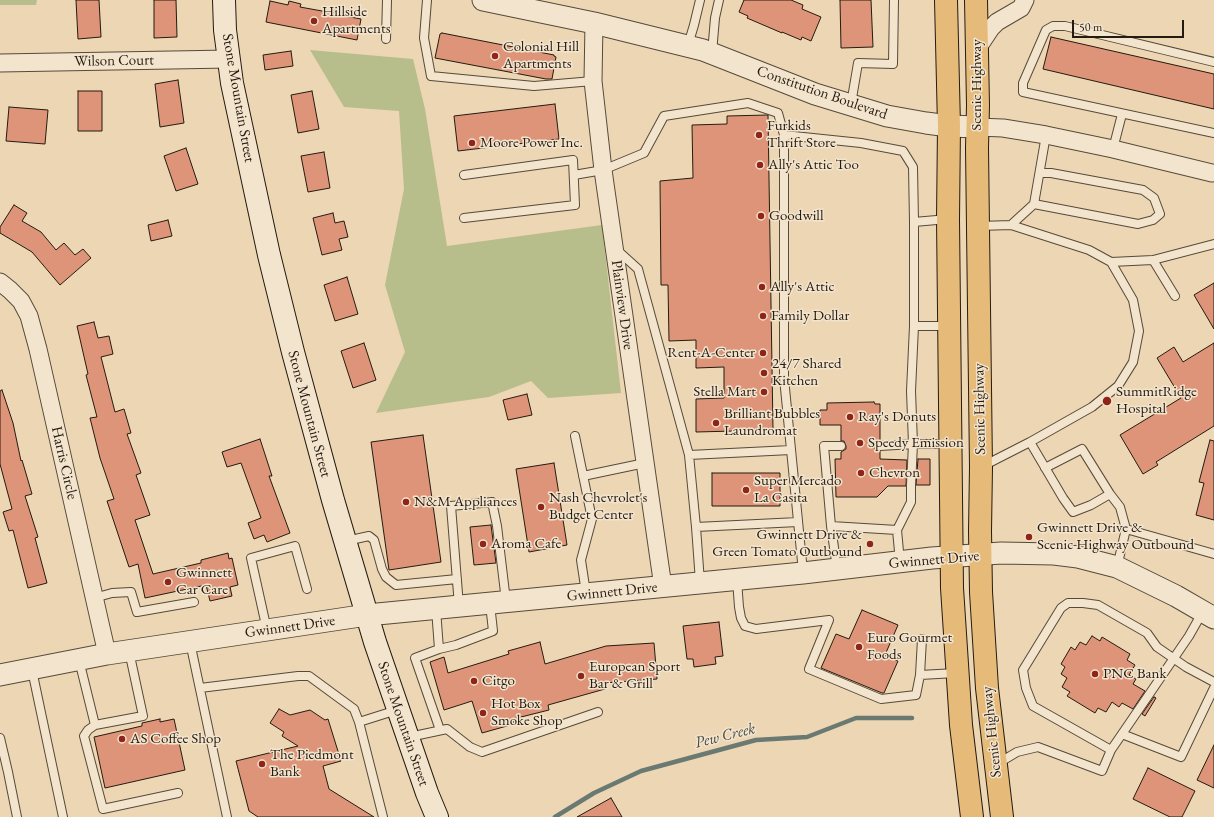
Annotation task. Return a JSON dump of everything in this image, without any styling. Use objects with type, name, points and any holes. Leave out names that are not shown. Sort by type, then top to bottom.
[{"type":"highway","name":"Scenic Highway","points":[[946,0],[952,588],[956,673],[966,780],[972,817]]},
{"type":"highway","name":"Scenic Highway","points":[[976,0],[981,592],[987,688],[1002,817]]},
{"type":"main road","name":"Stone Mountain Street","points":[[224,0],[225,30],[236,99],[291,344],[332,500],[367,616],[398,710],[437,817]]},
{"type":"street","name":"Constitution Boulevard","points":[[485,0],[594,23],[712,54],[816,94],[850,106],[887,116],[926,124],[1003,128],[1046,135],[1113,149],[1212,174]]},
{"type":"street","points":[[977,49],[991,28],[997,22],[1021,8],[1025,0]]},
{"type":"street","name":"Plainview Drive","points":[[594,23],[593,81],[603,170],[663,587]]},
{"type":"street","name":"Wilson Court","points":[[0,63],[229,59]]},
{"type":"street","name":"Harris Circle","points":[[0,282],[21,301],[29,316],[38,349],[107,654]]},
{"type":"street","name":"Gwinnett Drive","points":[[0,675],[129,650],[367,616],[837,570],[952,556],[1054,554],[1078,557],[1117,567],[1176,596],[1208,615]]},
{"type":"lane","points":[[386,39],[388,0]]},
{"type":"lane","points":[[427,0],[424,38],[431,76],[534,86],[593,81]]},
{"type":"lane","points":[[687,47],[700,0]]},
{"type":"lane","points":[[712,54],[715,18],[719,0]]},
{"type":"lane","points":[[850,106],[858,63],[893,64],[894,0]]},
{"type":"lane","points":[[1214,62],[1065,26],[1053,26],[1046,30],[1023,83],[1023,92],[1214,134]]},
{"type":"lane","points":[[574,175],[603,170],[644,154],[664,116],[748,103],[778,113],[784,135],[784,378],[803,573]]},
{"type":"lane","points":[[1113,149],[1122,114]]},
{"type":"lane","points":[[784,135],[861,143],[903,151],[913,167],[914,326],[911,391],[913,444],[911,502],[897,530],[900,562]]},
{"type":"lane","points":[[1011,225],[1034,204],[1046,135]]},
{"type":"lane","points":[[464,175],[573,160],[575,205],[464,218]]},
{"type":"lane","points":[[1034,204],[1138,224],[1153,220],[1160,214],[1154,198],[1142,190],[1051,173],[1040,173]]},
{"type":"lane","points":[[914,222],[948,219]]},
{"type":"lane","points":[[978,226],[1011,225],[1089,250],[1111,262],[1133,300],[1139,331],[1133,362],[1118,386],[1092,407],[1030,442],[981,467]]},
{"type":"lane","points":[[1111,262],[1153,260],[1214,244]]},
{"type":"lane","points":[[614,248],[638,269],[689,455],[700,583]]},
{"type":"lane","points":[[1153,260],[1175,296]]},
{"type":"lane","points":[[914,326],[949,326]]},
{"type":"lane","points":[[575,436],[592,519],[582,560],[586,594]]},
{"type":"lane","points":[[1030,442],[1073,512],[1091,505],[1110,494]]},
{"type":"lane","points":[[880,446],[951,444]]},
{"type":"lane","points":[[837,570],[831,526],[824,446],[841,446]]},
{"type":"lane","points":[[1045,468],[1082,449],[1110,494],[1120,507],[1126,529],[1117,567]]},
{"type":"lane","points":[[689,455],[791,450]]},
{"type":"lane","points":[[583,476],[645,463]]},
{"type":"lane","points":[[440,730],[415,658],[439,648],[456,645],[493,631],[498,602],[497,526],[492,502],[451,506],[459,606]]},
{"type":"lane","points":[[696,527],[798,522]]},
{"type":"lane","points":[[831,526],[897,530]]},
{"type":"lane","points":[[1126,529],[1214,554]]},
{"type":"lane","points":[[345,541],[369,536],[374,540],[382,569],[386,577],[396,585],[457,579]]},
{"type":"lane","points":[[267,630],[251,558],[295,546],[307,589]]},
{"type":"lane","points":[[737,580],[739,607],[741,618],[745,626],[756,628],[829,620],[810,669],[881,699],[916,695],[920,674],[922,639]]},
{"type":"lane","points":[[94,598],[112,593],[131,592],[136,612],[194,602]]},
{"type":"lane","points":[[1110,750],[1033,706],[1026,688],[1023,670],[1061,608],[1068,603],[1098,605],[1147,633],[1158,647],[1173,658],[1214,682]]},
{"type":"lane","points":[[436,609],[439,648]]},
{"type":"lane","points":[[996,765],[1016,752],[1038,747],[1102,771],[1110,750],[1173,658],[1189,636],[1208,615]]},
{"type":"lane","points":[[190,642],[227,817]]},
{"type":"lane","points":[[129,650],[144,716],[95,725],[88,730],[84,736],[103,809],[178,793]]},
{"type":"lane","points":[[79,659],[95,725]]},
{"type":"lane","points":[[32,669],[63,817]]},
{"type":"lane","points":[[920,674],[956,673]]},
{"type":"lane","points":[[200,688],[298,676],[309,676],[354,709],[360,722],[383,817]]},
{"type":"lane","points":[[1122,734],[1181,756],[1214,688]]},
{"type":"lane","points":[[360,722],[398,710]]},
{"type":"lane","points":[[408,737],[447,729],[470,747],[482,752],[598,712]]},
{"type":"lane","points":[[0,738],[16,817]]},
{"type":"green space","points":[[0,0],[37,0],[36,5],[0,5]]},
{"type":"green space","points":[[310,50],[413,59],[425,109],[447,246],[602,225],[621,393],[548,398],[531,381],[489,397],[376,413],[405,352],[385,285],[404,189],[399,111],[344,107]]},
{"type":"building","points":[[76,0],[99,0],[101,37],[78,39]]},
{"type":"building","points":[[154,0],[176,0],[177,37],[154,38]]},
{"type":"building","points":[[744,0],[791,0],[803,5],[802,9],[821,17],[811,41],[802,37],[801,40],[747,18],[748,16],[739,12]]},
{"type":"building","points":[[840,0],[871,0],[873,47],[841,48]]},
{"type":"building","name":"Hillside Apartments","points":[[270,1],[288,5],[289,1],[301,4],[300,7],[333,13],[334,10],[346,12],[345,16],[361,19],[357,40],[266,22]]},
{"type":"building","name":"Colonial Hill Apartments","points":[[442,33],[554,55],[556,57],[552,79],[435,58],[440,34]]},
{"type":"building","points":[[1051,37],[1214,74],[1214,109],[1043,69]]},
{"type":"building","points":[[291,51],[293,66],[265,70],[263,55]]},
{"type":"building","points":[[178,80],[184,123],[160,127],[155,84]]},
{"type":"building","points":[[78,91],[102,91],[102,131],[78,131]]},
{"type":"building","points":[[312,91],[319,129],[298,133],[291,95]]},
{"type":"building","points":[[555,104],[559,139],[458,151],[454,116]]},
{"type":"building","points":[[9,107],[48,110],[45,144],[6,141]]},
{"type":"building","points":[[768,115],[773,430],[696,432],[696,399],[724,398],[724,367],[696,368],[696,340],[669,341],[668,285],[661,285],[660,181],[693,178],[692,125],[727,124],[727,116]]},
{"type":"building","points":[[186,148],[198,184],[176,191],[164,156]]},
{"type":"building","points":[[324,152],[330,188],[308,192],[301,156]]},
{"type":"building","points":[[14,205],[27,213],[22,221],[41,232],[56,250],[64,243],[75,255],[83,249],[91,258],[60,285],[32,252],[0,233],[0,227]]},
{"type":"building","points":[[333,213],[335,223],[344,221],[348,237],[339,239],[342,250],[322,255],[313,218]]},
{"type":"building","points":[[168,220],[172,236],[151,241],[148,225]]},
{"type":"building","points":[[347,277],[358,314],[335,321],[324,285]]},
{"type":"building","points":[[1214,283],[1214,329],[1194,295]]},
{"type":"building","points":[[94,322],[98,338],[109,336],[113,354],[101,357],[115,412],[124,409],[131,433],[127,434],[141,473],[136,475],[150,515],[135,520],[153,574],[201,563],[201,560],[228,553],[229,559],[232,558],[238,585],[230,587],[232,596],[210,601],[206,585],[145,598],[138,564],[129,567],[107,501],[114,499],[100,458],[90,418],[97,417],[86,375],[88,374],[77,326]]},
{"type":"building","points":[[364,343],[376,380],[353,388],[341,351]]},
{"type":"building","points":[[1214,343],[1214,426],[1156,462],[1158,465],[1143,474],[1120,435],[1181,398],[1157,358],[1174,347],[1183,362]]},
{"type":"building","points":[[2,390],[13,423],[21,461],[22,460],[32,494],[25,496],[38,537],[35,538],[47,583],[28,588],[13,530],[9,531],[3,512],[12,509],[0,464],[0,391]]},
{"type":"building","points":[[527,394],[532,415],[508,420],[503,400]]},
{"type":"building","points":[[874,402],[875,404],[880,404],[880,440],[875,443],[875,449],[880,451],[880,459],[907,460],[906,486],[888,486],[877,497],[836,497],[835,459],[841,459],[841,452],[846,449],[846,446],[844,441],[841,441],[841,425],[820,425],[820,410],[827,410],[827,403]]},
{"type":"building","name":"N&M Appliances","points":[[423,435],[441,562],[389,570],[371,442]]},
{"type":"building","points":[[260,439],[272,476],[269,476],[290,533],[267,542],[264,535],[254,539],[248,523],[261,518],[241,463],[227,467],[222,452]]},
{"type":"building","points":[[1210,440],[1214,441],[1214,520],[1196,515],[1204,483],[1199,482]]},
{"type":"building","points":[[918,459],[930,459],[930,485],[916,485]]},
{"type":"building","name":"Nash Chevrolet's Budget Center","points":[[554,463],[567,545],[529,552],[516,469]]},
{"type":"building","name":"Super Mercado La Casita","points":[[712,473],[780,473],[780,506],[712,506]]},
{"type":"building","name":"Aroma Cafe","points":[[491,525],[496,563],[474,565],[470,527]]},
{"type":"building","name":"Euro Gourmet Foods","points":[[862,610],[898,625],[885,655],[898,661],[884,693],[821,668],[836,634],[849,639]]},
{"type":"building","points":[[719,622],[723,656],[715,657],[716,664],[694,667],[693,659],[687,659],[683,626]]},
{"type":"building","name":"PNC Bank","points":[[1092,636],[1100,641],[1102,637],[1130,654],[1127,660],[1135,665],[1129,675],[1136,679],[1133,684],[1145,691],[1133,709],[1122,703],[1119,707],[1112,702],[1106,712],[1098,708],[1095,713],[1067,696],[1070,692],[1062,687],[1067,678],[1061,674],[1065,667],[1061,664],[1071,647],[1075,650],[1080,642],[1086,645]]},
{"type":"building","points":[[540,642],[545,664],[606,646],[654,643],[657,679],[604,683],[605,689],[548,705],[549,710],[513,719],[514,724],[482,733],[472,701],[444,710],[430,662],[444,657],[448,673],[509,654],[508,651]]},
{"type":"building","points":[[1154,697],[1156,698],[1145,716],[1142,714]]},
{"type":"building","name":"The Piedmont Bank","points":[[279,709],[290,715],[310,710],[325,720],[328,719],[341,761],[323,766],[329,789],[374,817],[258,817],[249,811],[236,761],[298,746],[282,736],[284,732],[270,723]]},
{"type":"building","points":[[160,719],[160,722],[174,719],[185,770],[105,788],[94,737],[142,726],[142,723]]},
{"type":"building","points":[[1214,745],[1214,788],[1197,780]]},
{"type":"building","points":[[1148,768],[1195,791],[1182,817],[1170,817],[1133,799]]},
{"type":"building","points":[[611,798],[622,817],[577,817]]},
{"type":"waterway","name":"Pew Creek","points":[[555,817],[594,793],[641,771],[756,740],[807,737],[856,718],[912,718]]},
{"type":"place","name":"Hillside Apartments","points":[[314,21]]},
{"type":"place","name":"Colonial Hill Apartments","points":[[495,56]]},
{"type":"place","name":"Furkids Thrift Store","points":[[759,135]]},
{"type":"place","name":"Moore Power Inc.","points":[[472,143]]},
{"type":"place","name":"Ally's Attic Too","points":[[760,165]]},
{"type":"place","name":"Goodwill","points":[[761,216]]},
{"type":"place","name":"Ally's Attic","points":[[762,287]]},
{"type":"place","name":"Family Dollar","points":[[763,316]]},
{"type":"place","name":"Rent-A-Center","points":[[763,353]]},
{"type":"place","name":"24/7 Shared Kitchen","points":[[764,373]]},
{"type":"place","name":"Stella Mart","points":[[764,392]]},
{"type":"place","name":"SummitRidge Hospital","points":[[1107,401]]},
{"type":"place","name":"Ray's Donuts","points":[[850,417]]},
{"type":"place","name":"Brilliant Bubbles Laundromat","points":[[716,423]]},
{"type":"place","name":"Speedy Emission","points":[[860,443]]},
{"type":"place","name":"Chevron","points":[[861,473]]},
{"type":"place","name":"Super Mercado La Casita","points":[[746,490]]},
{"type":"place","name":"N&M Appliances","points":[[406,502]]},
{"type":"place","name":"Nash Chevrolet's Budget Center","points":[[541,507]]},
{"type":"place","name":"Gwinnett Drive & Scenic Highway Outbound","points":[[1029,537]]},
{"type":"place","name":"Aroma Cafe","points":[[483,544]]},
{"type":"place","name":"Gwinnett Drive & Green Tomato Outbound","points":[[870,544]]},
{"type":"place","name":"Gwinnett Car Care","points":[[168,582]]},
{"type":"place","name":"Euro Gourmet Foods","points":[[859,647]]},
{"type":"place","name":"PNC Bank","points":[[1095,674]]},
{"type":"place","name":"European Sport Bar & Grill","points":[[581,676]]},
{"type":"place","name":"Citgo","points":[[474,681]]},
{"type":"place","name":"Hot Box Smoke Shop","points":[[483,713]]},
{"type":"place","name":"AS Coffee Shop","points":[[122,739]]},
{"type":"place","name":"The Piedmont Bank","points":[[262,764]]}]
